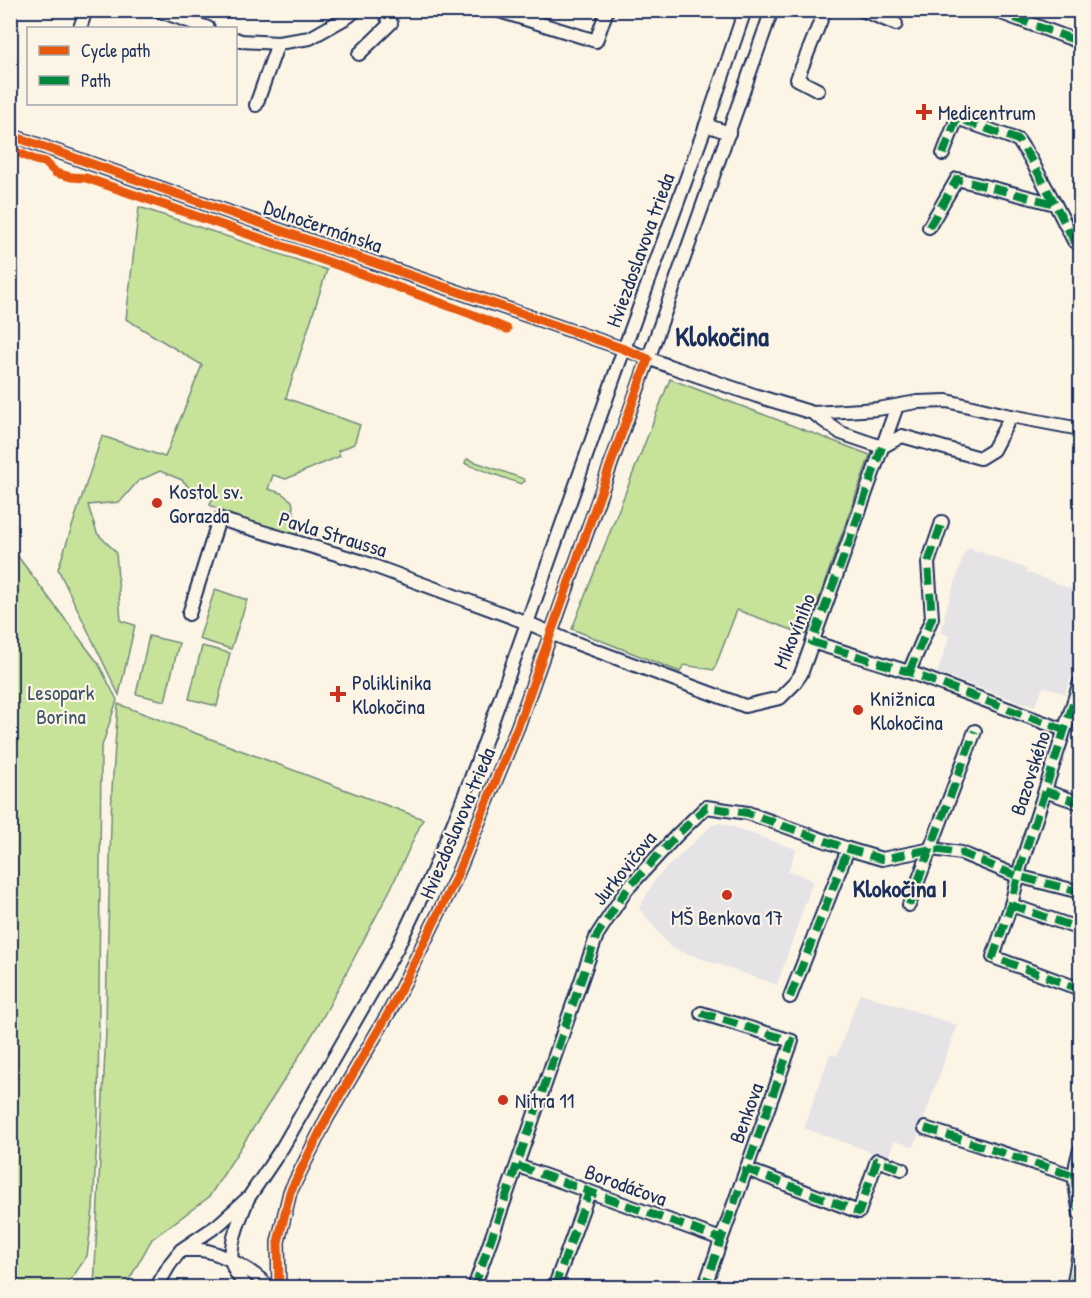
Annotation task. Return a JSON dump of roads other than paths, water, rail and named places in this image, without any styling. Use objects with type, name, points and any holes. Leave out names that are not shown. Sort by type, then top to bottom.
[{"type":"street","points":[[84,27],[86,10]]},
{"type":"street","points":[[157,10],[181,24],[201,27]]},
{"type":"street","points":[[237,40],[241,42],[278,43],[310,38],[356,10]]},
{"type":"street","points":[[496,10],[512,13],[596,41],[607,10]]},
{"type":"street","name":"Hviezdoslavova trieda","points":[[156,1287],[181,1250],[218,1225],[249,1197],[282,1148],[397,948],[428,883],[458,812],[528,623],[745,10]]},
{"type":"street","name":"Hviezdoslavova trieda","points":[[279,1287],[278,1242],[290,1192],[327,1118],[392,1007],[454,882],[518,726],[772,10]]},
{"type":"street","points":[[818,90],[797,79],[825,10]]},
{"type":"street","points":[[862,10],[896,24]]},
{"type":"street","points":[[993,10],[1080,42]]},
{"type":"street","points":[[359,54],[391,22],[386,12]]},
{"type":"street","points":[[256,105],[278,43]]},
{"type":"street","points":[[943,154],[957,118],[1018,140],[1074,241],[1080,243]]},
{"type":"street","points":[[706,124],[729,133]]},
{"type":"street","name":"Dolnočermánska","points":[[10,135],[648,358]]},
{"type":"street","points":[[929,227],[957,179],[1055,204]]},
{"type":"street","points":[[648,358],[813,413],[841,433],[882,447],[902,436],[980,458],[993,450],[1011,416]]},
{"type":"street","points":[[813,413],[878,409],[917,402],[947,401],[1080,429]]},
{"type":"street","name":"Mikovíniho","points":[[528,623],[745,706],[780,698],[801,674],[897,406]]},
{"type":"street","name":"Pavla Straussa","points":[[189,614],[219,519],[360,561],[528,623]]},
{"type":"street","points":[[909,672],[932,618],[928,563],[942,522]]},
{"type":"street","points":[[812,642],[909,672],[1064,730]]},
{"type":"street","name":"Bazovského","points":[[1080,682],[993,957],[1080,989]]},
{"type":"street","points":[[909,905],[975,731]]},
{"type":"street","points":[[1045,791],[1080,804]]},
{"type":"street","name":"Jurkovičova","points":[[474,1287],[518,1167],[597,935],[627,889],[706,807],[748,813],[882,859],[932,849],[961,853],[1017,876],[1080,892]]},
{"type":"street","points":[[790,997],[848,849]]},
{"type":"street","points":[[1011,904],[1080,929]]},
{"type":"street","name":"Benkova","points":[[701,1013],[792,1041],[704,1287]]},
{"type":"street","points":[[925,1128],[1074,1176]]},
{"type":"street","points":[[1080,1150],[1074,1176],[1080,1214]]},
{"type":"street","points":[[746,1169],[859,1212],[877,1160],[902,1168]]},
{"type":"street","name":"Borodáčova","points":[[518,1167],[721,1239]]},
{"type":"street","points":[[554,1287],[589,1192]]},
{"type":"street","points":[[248,1287],[235,1272],[230,1260],[232,1244],[249,1197]]},
{"type":"street","points":[[1073,1287],[1080,1246]]},
{"type":"street","points":[[181,1250],[204,1250],[230,1260],[246,1268],[268,1287]]},
{"type":"place","name":"Medicentrum","points":[[924,112]]},
{"type":"place","name":"Kostol sv. Gorazda","points":[[157,503]]},
{"type":"place","name":"Poliklinika Klokočina","points":[[338,694]]},
{"type":"place","name":"Knižnica Klokočina","points":[[858,710]]},
{"type":"place","name":"MŠ Benkova 17","points":[[727,895]]},
{"type":"place","name":"Nitra 11","points":[[503,1100]]},
{"type":"district","name":"Klokočina","points":[[722,336]]},
{"type":"district","name":"Klokočina I","points":[[900,888]]},
{"type":"park label","name":"Lesopark Borina","points":[[61,704]]}]
